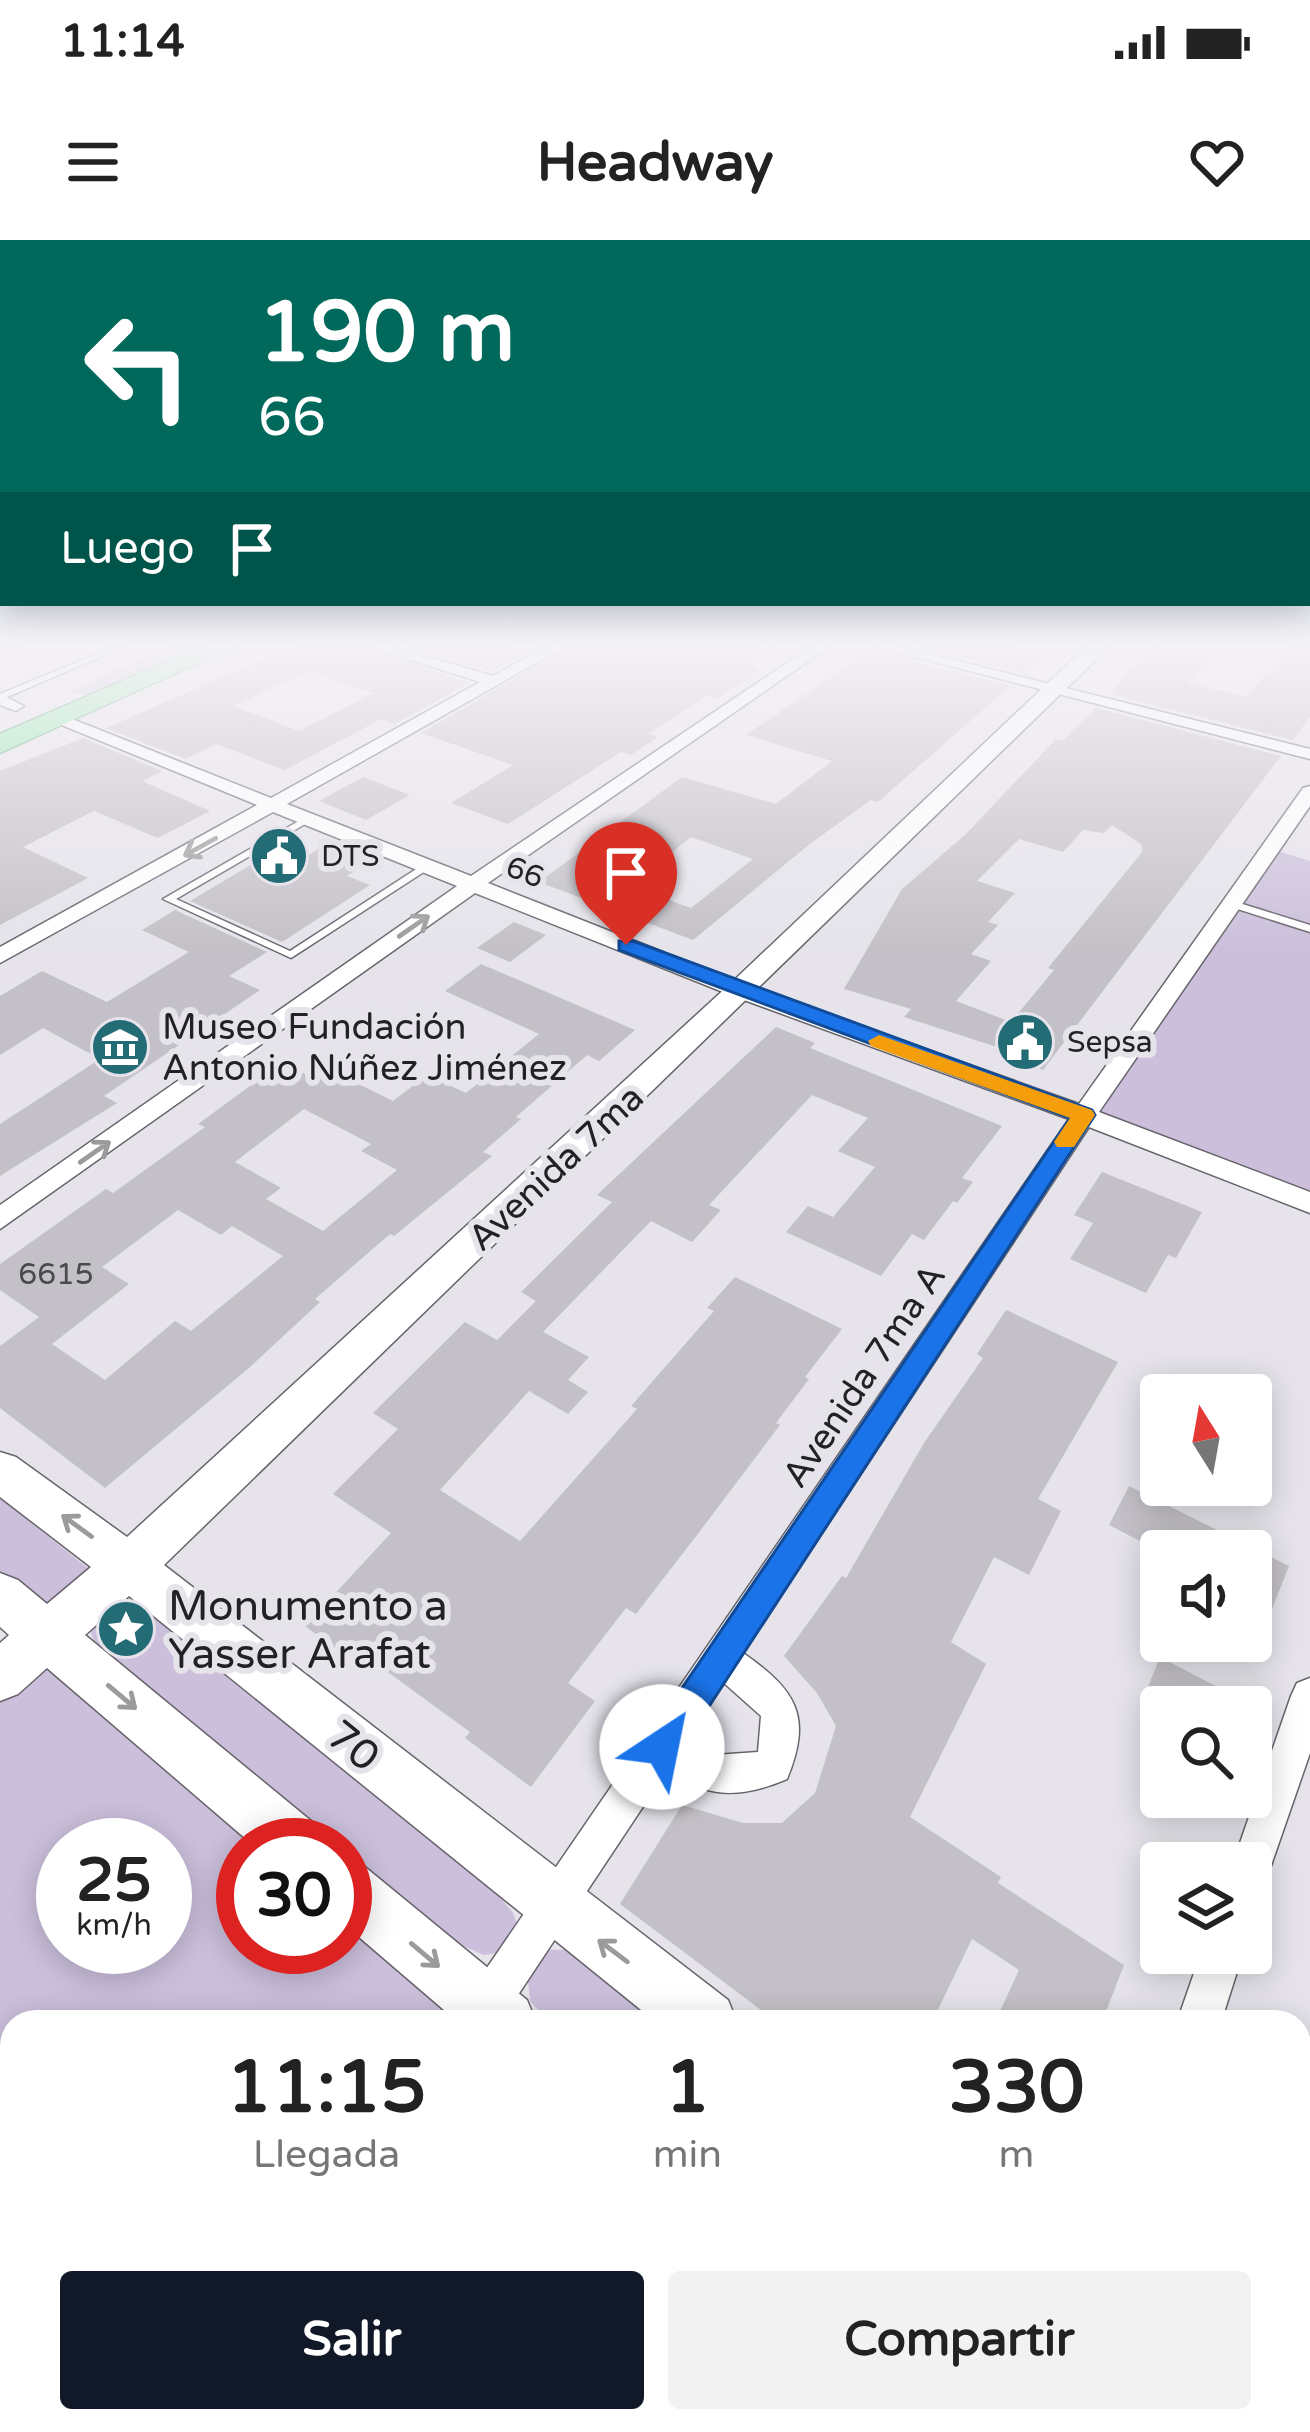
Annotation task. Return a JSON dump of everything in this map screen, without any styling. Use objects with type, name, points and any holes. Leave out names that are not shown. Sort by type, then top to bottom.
[{"type":"main road","name":"Avenida 7ma","points":[[0,1676],[130,1564],[995,748]]},
{"type":"main road","name":"70","points":[[0,1471],[130,1564],[555,1908],[690,2010]]},
{"type":"main road","points":[[0,1596],[264,1818]]},
{"type":"main road","points":[[372,1910],[491,2010]]},
{"type":"street","name":"66","points":[[129,748],[741,992],[1084,1115],[1310,1203]]},
{"type":"street","points":[[0,956],[375,748]]},
{"type":"street","points":[[0,1219],[672,748]]},
{"type":"street","name":"Avenida 7ma A","points":[[498,2010],[555,1908],[662,1747],[1084,1115],[1310,792]]},
{"type":"street","points":[[662,1747],[710,1778],[731,1780],[773,1765],[783,1718],[774,1697],[721,1659]]},
{"type":"street","points":[[1260,1842],[1310,1696]]},
{"type":"street","points":[[1203,2010],[1215,1974]]},
{"type":"lane","points":[[307,820],[168,899],[291,955],[428,866]]},
{"type":"lane","points":[[1232,904],[1310,929]]},
{"type":"shaded area","points":[[1271,849],[1310,861],[1310,1203],[1084,1115]]},
{"type":"shaded area","points":[[0,1498],[94,1573],[89,1601],[138,1603],[488,1883],[513,1913],[526,1949],[568,1950],[654,2010],[538,2010],[530,2001],[525,1949],[484,1955],[441,1936],[372,1878],[372,1818],[299,1818],[98,1651],[88,1602],[59,1611],[0,1577]]},
{"type":"shaded area","points":[[48,1634],[274,1818],[216,1818],[216,1974],[372,1974],[372,1898],[508,2010],[0,2010],[0,1676]]},
{"type":"building","points":[[57,748],[108,748],[162,771],[142,781],[210,811],[158,838],[94,811],[23,847],[88,878],[0,925],[0,771]]},
{"type":"building","points":[[158,748],[207,748],[186,759]]},
{"type":"building","points":[[227,748],[326,748],[285,770]]},
{"type":"building","points":[[465,748],[641,748],[631,755],[621,752],[508,824],[451,803],[513,765]]},
{"type":"building","points":[[790,748],[939,748],[878,802],[871,800],[811,843],[693,940],[539,882],[682,777],[776,804],[832,761]],"holes":[[[691,837],[753,859],[691,908],[630,886]]]},
{"type":"building","points":[[1047,748],[1251,748],[1281,756],[1043,1070],[996,1052],[1000,1048],[904,1017],[911,1009],[844,989],[902,889],[965,835]],"holes":[[[1112,825],[1141,844],[1143,851],[1048,968],[1054,970],[1011,1022],[956,1001],[991,961],[971,954],[998,925],[988,922],[1015,893],[977,881],[1019,839],[1063,852],[1083,830],[1104,833]]]},
{"type":"building","points":[[363,777],[410,795],[366,820],[319,801]]},
{"type":"building","points":[[279,848],[304,858],[318,849],[362,866],[347,876],[370,885],[282,942],[190,901]]},
{"type":"building","points":[[175,910],[267,952],[229,976],[260,990],[104,1096],[117,1103],[0,1176],[0,1124],[100,1059],[43,1028],[0,1055],[0,996],[42,971],[107,1002],[189,952],[142,930]]},
{"type":"building","points":[[514,922],[546,935],[510,962],[477,948]]},
{"type":"building","points":[[481,964],[635,1030],[599,1061],[587,1055],[483,1152],[492,1156],[394,1236],[390,1234],[315,1299],[320,1302],[249,1368],[105,1488],[0,1408],[0,1346],[39,1317],[0,1290],[0,1264],[106,1189],[113,1193],[205,1127],[198,1124],[254,1083],[246,1079],[275,1059],[307,1075],[320,1065],[393,1101],[427,1075],[466,1093],[539,1034],[445,991]],"holes":[[[304,1109],[371,1144],[361,1151],[397,1170],[323,1231],[266,1199],[281,1188],[235,1162]],[[178,1210],[221,1235],[232,1226],[283,1256],[191,1331],[175,1321],[105,1380],[52,1344],[129,1284],[102,1267]]]},
{"type":"building","points":[[776,1027],[815,1043],[810,1048],[1002,1126],[962,1178],[973,1182],[957,1203],[953,1201],[924,1240],[912,1234],[881,1276],[786,1232],[808,1206],[833,1217],[875,1167],[838,1151],[868,1118],[812,1095],[709,1205],[721,1210],[692,1242],[651,1221],[543,1332],[589,1357],[568,1380],[588,1392],[568,1414],[529,1391],[440,1490],[520,1541],[637,1409],[631,1406],[714,1311],[707,1308],[735,1277],[842,1329],[805,1377],[809,1379],[776,1423],[780,1425],[636,1614],[626,1608],[568,1683],[595,1701],[531,1787],[465,1738],[470,1732],[374,1662],[366,1671],[305,1626],[391,1533],[333,1494],[398,1429],[373,1413],[465,1322],[497,1340],[536,1301],[521,1292],[612,1202],[597,1195]]},
{"type":"building","points":[[1102,1172],[1202,1212],[1176,1258],[1168,1255],[1146,1293],[1070,1259],[1093,1223],[1074,1215]]},
{"type":"building","points":[[1006,1310],[1118,1362],[1038,1499],[1061,1511],[1029,1575],[994,1557],[951,1642],[986,1664],[910,1817],[1001,1877],[998,1883],[1124,1965],[1107,2010],[1001,2010],[1019,1970],[972,1939],[938,2010],[761,2010],[620,1904],[682,1805],[743,1823],[782,1823],[815,1793],[836,1726],[817,1693],[784,1656],[842,1576],[846,1578],[924,1443],[983,1358],[977,1354]]},
{"type":"building","points":[[1129,1486],[1140,1492],[1140,1506],[1169,1506],[1217,1530],[1140,1530],[1140,1541],[1109,1525]]},
{"type":"building","points":[[1272,1558],[1289,1566],[1272,1609]]},
{"type":"building","points":[[1158,1662],[1170,1662],[1216,1686],[1148,1686]]},
{"type":"slow traffic","points":[[879,1041],[1084,1115],[1066,1142]]},
{"type":"place","name":"DTS","points":[[279,856]]},
{"type":"place","name":"Sepsa","points":[[1025,1042]]},
{"type":"place","name":"Museo Fundación Antonio Núñez Jiménez","points":[[120,1047]]},
{"type":"place","name":"Monumento a Yasser Arafat","points":[[126,1629]]},
{"type":"route","points":[[626,945],[741,992],[1084,1115],[662,1747]]}]
